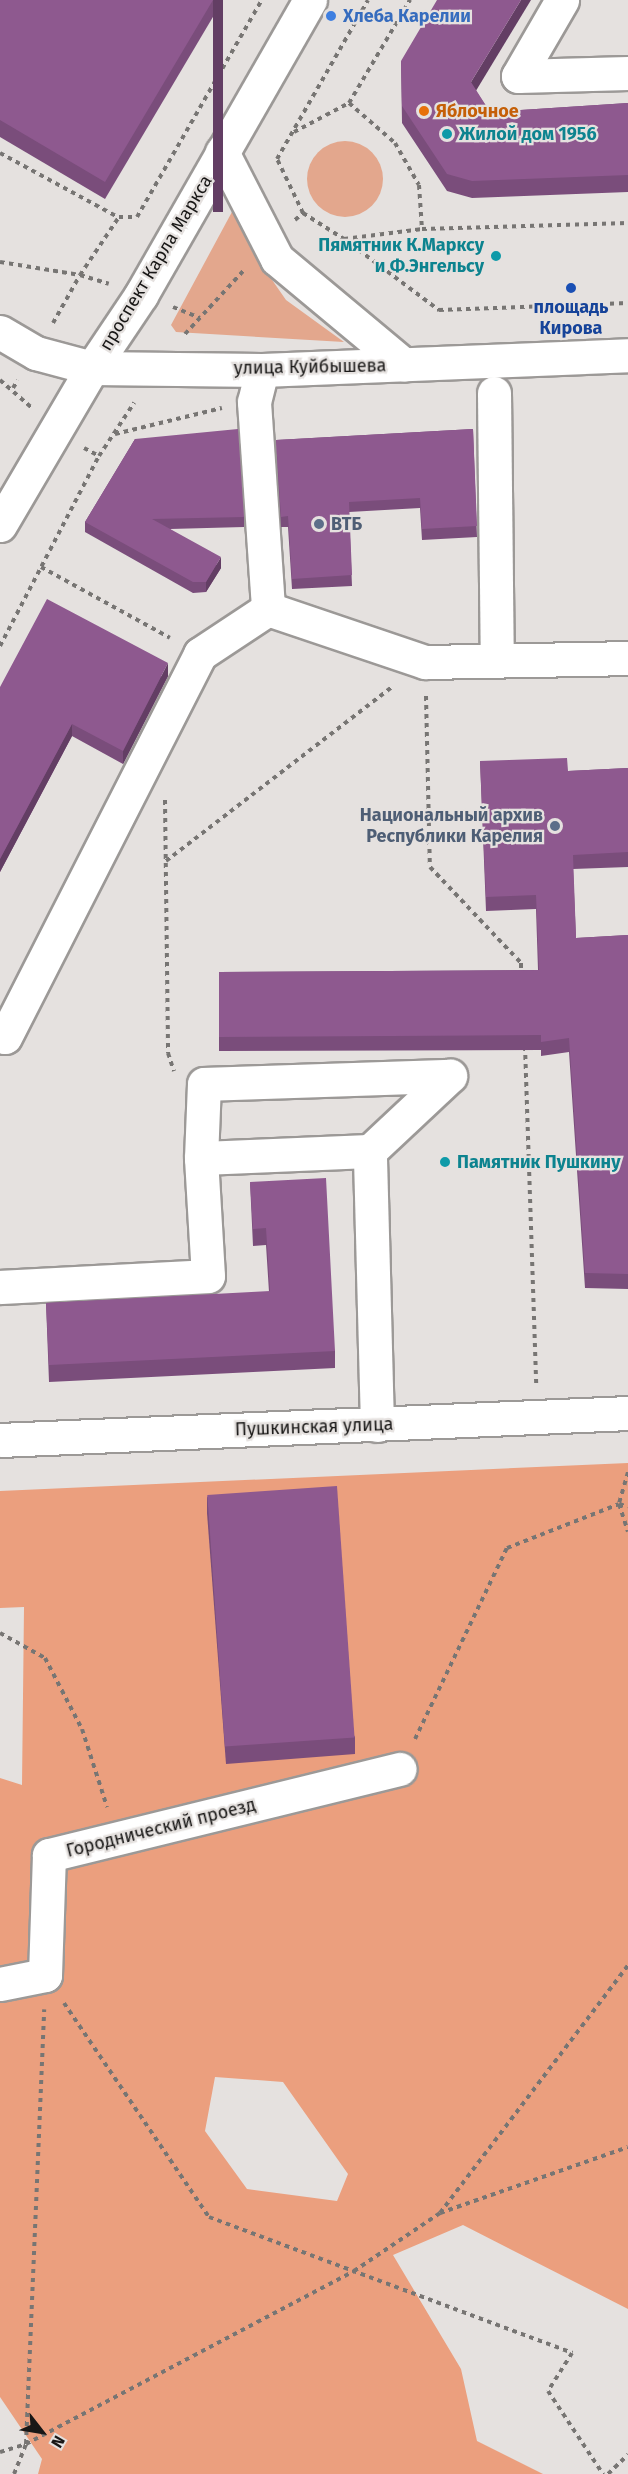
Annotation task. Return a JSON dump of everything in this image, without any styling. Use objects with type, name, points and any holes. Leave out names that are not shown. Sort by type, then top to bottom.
[{"type":"street","name":"проспект Карла Маркса","points":[[0,525],[53,430],[141,295],[310,0]]},
{"type":"street","points":[[562,0],[518,76],[628,73]]},
{"type":"street","points":[[222,152],[277,259],[404,365]]},
{"type":"street","name":"улица Куйбышева","points":[[0,332],[36,353],[92,368],[262,370],[628,355]]},
{"type":"street","points":[[262,370],[254,402],[268,609]]},
{"type":"street","points":[[494,393],[497,660]]},
{"type":"street","points":[[0,1035],[5,1038],[200,654],[268,609]]},
{"type":"street","points":[[268,609],[425,662],[628,658]]},
{"type":"street","points":[[0,1287],[208,1276],[201,1158],[204,1084],[450,1076],[370,1151],[201,1158]]},
{"type":"street","points":[[370,1151],[377,1425]]},
{"type":"street","name":"Пушкинская улица","points":[[0,1440],[628,1413]]},
{"type":"street","name":"Городнический проезд","points":[[45,1975],[49,1855],[400,1769]]},
{"type":"street","points":[[0,1984],[45,1975]]},
{"type":"path","points":[[0,153],[119,217],[137,217],[262,0]]},
{"type":"path","points":[[368,0],[277,159],[303,213],[344,239],[440,310],[628,303]]},
{"type":"path","points":[[291,134],[349,104],[410,0]]},
{"type":"path","points":[[349,104],[395,143],[419,184],[422,229]]},
{"type":"path","points":[[200,318],[268,244],[303,213]]},
{"type":"path","points":[[0,262],[80,275],[119,217]]},
{"type":"path","points":[[344,239],[422,229],[628,223]]},
{"type":"path","points":[[0,380],[13,388],[53,430]]},
{"type":"path","points":[[0,646],[99,456],[115,434]]},
{"type":"path","points":[[41,567],[200,654]]},
{"type":"path","points":[[166,861],[425,662]]},
{"type":"path","points":[[425,662],[430,867],[521,963],[522,985]]},
{"type":"path","points":[[165,791],[168,1053],[175,1074]]},
{"type":"path","points":[[525,1039],[536,1392]]},
{"type":"path","points":[[628,1472],[619,1504],[628,1532]]},
{"type":"path","points":[[400,1769],[507,1548],[619,1504],[628,1507]]},
{"type":"path","points":[[0,1633],[45,1658],[82,1729],[109,1811]]},
{"type":"path","points":[[440,2213],[628,1965]]},
{"type":"path","points":[[45,1975],[209,2217],[572,2353],[548,2391],[603,2474]]},
{"type":"path","points":[[14,2474],[26,2444],[45,1975]]},
{"type":"path","points":[[0,2452],[26,2444],[354,2271],[440,2213],[628,2147]]},
{"type":"path","points":[[608,2474],[628,2455]]},
{"type":"shaded area","points":[[345,141],[360,144],[372,152],[380,164],[383,179],[380,194],[372,206],[360,214],[345,217],[330,214],[318,206],[310,194],[307,179],[310,164],[318,152],[330,144]]},
{"type":"shaded area","points":[[233,210],[252,251],[286,300],[344,342],[176,332],[171,325]]},
{"type":"shaded area","points":[[628,1463],[628,2309],[463,2225],[393,2255],[461,2369],[477,2441],[543,2474],[38,2474],[42,2459],[0,2397],[0,1778],[22,1785],[24,1607],[0,1608],[0,1491]],"holes":[[[215,2077],[283,2082],[348,2174],[337,2201],[247,2189],[205,2131]]]},
{"type":"building","points":[[0,0],[213,0],[105,182],[0,120]]},
{"type":"building","points":[[437,0],[521,0],[471,82],[490,112],[628,103],[628,175],[472,181],[447,174],[402,106],[401,61]]},
{"type":"building","points":[[238,429],[244,517],[152,519],[221,557],[206,582],[193,582],[85,522],[135,439]]},
{"type":"building","name":"ВТБ","points":[[473,429],[477,526],[422,529],[420,498],[349,502],[352,575],[292,579],[288,516],[281,517],[276,440]]},
{"type":"building","points":[[47,599],[168,663],[123,751],[72,724],[0,859],[0,687]]},
{"type":"building","points":[[567,758],[568,771],[628,768],[628,852],[573,855],[576,938],[628,935],[628,1274],[585,1273],[569,1038],[541,1042],[541,1035],[219,1037],[219,972],[539,970],[536,895],[486,897],[480,761]]},
{"type":"building","points":[[326,1178],[335,1351],[49,1365],[46,1303],[270,1291],[266,1228],[253,1229],[250,1182]]},
{"type":"building","points":[[337,1486],[355,1737],[225,1746],[207,1495]]},
{"type":"place","name":"Хлеба Карелии","points":[[331,16]]},
{"type":"place","name":"Яблочное","points":[[424,111]]},
{"type":"place","name":"Жилой дом 1956","points":[[447,134]]},
{"type":"place","name":"Пямятник К.Марксу и Ф.Энгельсу","points":[[496,256]]},
{"type":"place","name":"площадь Кирова","points":[[571,288]]},
{"type":"place","name":"ВТБ","points":[[319,524]]},
{"type":"place","name":"Национальный архив Республики Карелия","points":[[555,826]]},
{"type":"place","name":"Памятник Пушкину","points":[[445,1162]]}]
